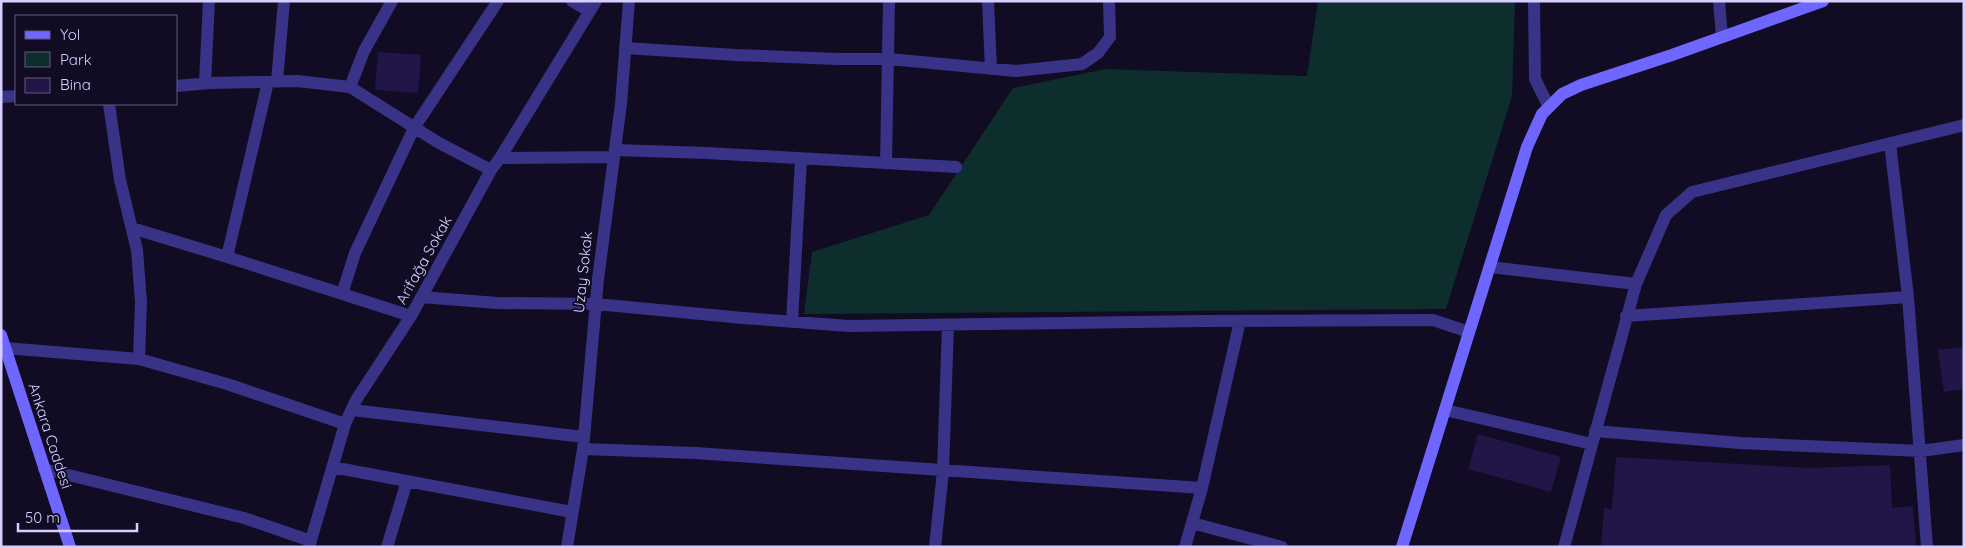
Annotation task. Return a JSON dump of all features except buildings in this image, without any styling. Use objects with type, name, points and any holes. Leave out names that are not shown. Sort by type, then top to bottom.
[{"type":"street","points":[[205,83],[209,1]]},
{"type":"street","points":[[227,257],[273,81],[284,1]]},
{"type":"street","points":[[350,87],[364,51],[392,1]]},
{"type":"street","points":[[342,294],[355,253],[414,128],[498,1]]},
{"type":"street","points":[[572,1],[592,6]]},
{"type":"street","name":"Uzay Sokak","points":[[567,547],[584,443],[596,304],[621,104],[629,1]]},
{"type":"street","points":[[886,163],[889,1]]},
{"type":"street","points":[[988,1],[991,69]]},
{"type":"street","points":[[625,48],[838,59],[889,58],[1016,71],[1082,64],[1098,53],[1110,37],[1109,1]]},
{"type":"street","points":[[1534,1],[1535,79],[1549,107]]},
{"type":"street","points":[[1719,1],[1722,37]]},
{"type":"street","points":[[1402,547],[1527,147],[1542,114],[1562,94],[1581,85],[1823,1]]},
{"type":"street","name":"Arifağa Sokak","points":[[310,544],[345,424],[352,410],[411,316],[491,170],[592,6]]},
{"type":"street","points":[[178,86],[205,83],[297,81],[350,87],[439,143],[491,170]]},
{"type":"street","points":[[1,97],[15,96]]},
{"type":"street","points":[[109,105],[120,180],[137,250],[141,302],[139,359]]},
{"type":"street","points":[[1564,547],[1626,316],[1636,284],[1666,215],[1692,192],[1964,125]]},
{"type":"street","points":[[1890,143],[1908,297],[1927,547]]},
{"type":"street","points":[[500,158],[706,153],[956,167]]},
{"type":"street","points":[[792,322],[802,159]]},
{"type":"street","points":[[132,228],[411,316]]},
{"type":"street","points":[[1490,267],[1636,284]]},
{"type":"street","points":[[421,297],[497,303],[596,304],[849,326],[1432,320],[1469,332]]},
{"type":"street","points":[[1626,316],[1908,297]]},
{"type":"street","points":[[1185,547],[1202,488],[1240,321]]},
{"type":"street","points":[[935,547],[943,471],[948,324]]},
{"type":"street","name":"Ankara Caddesi","points":[[1,335],[70,547]]},
{"type":"street","points":[[5,348],[139,359],[227,384],[345,424]]},
{"type":"street","points":[[352,410],[584,443],[695,453],[1202,488]]},
{"type":"street","points":[[1445,410],[1592,444]]},
{"type":"street","points":[[1595,431],[1740,443],[1921,451],[1964,445]]},
{"type":"street","points":[[332,466],[572,512]]},
{"type":"street","points":[[44,469],[244,518],[310,544]]},
{"type":"street","points":[[387,547],[406,481]]},
{"type":"street","points":[[1192,524],[1282,547]]},
{"type":"green space","points":[[1318,1],[1515,1],[1512,96],[1446,309],[804,314],[812,252],[929,215],[1013,88],[1106,69],[1307,76]]}]
